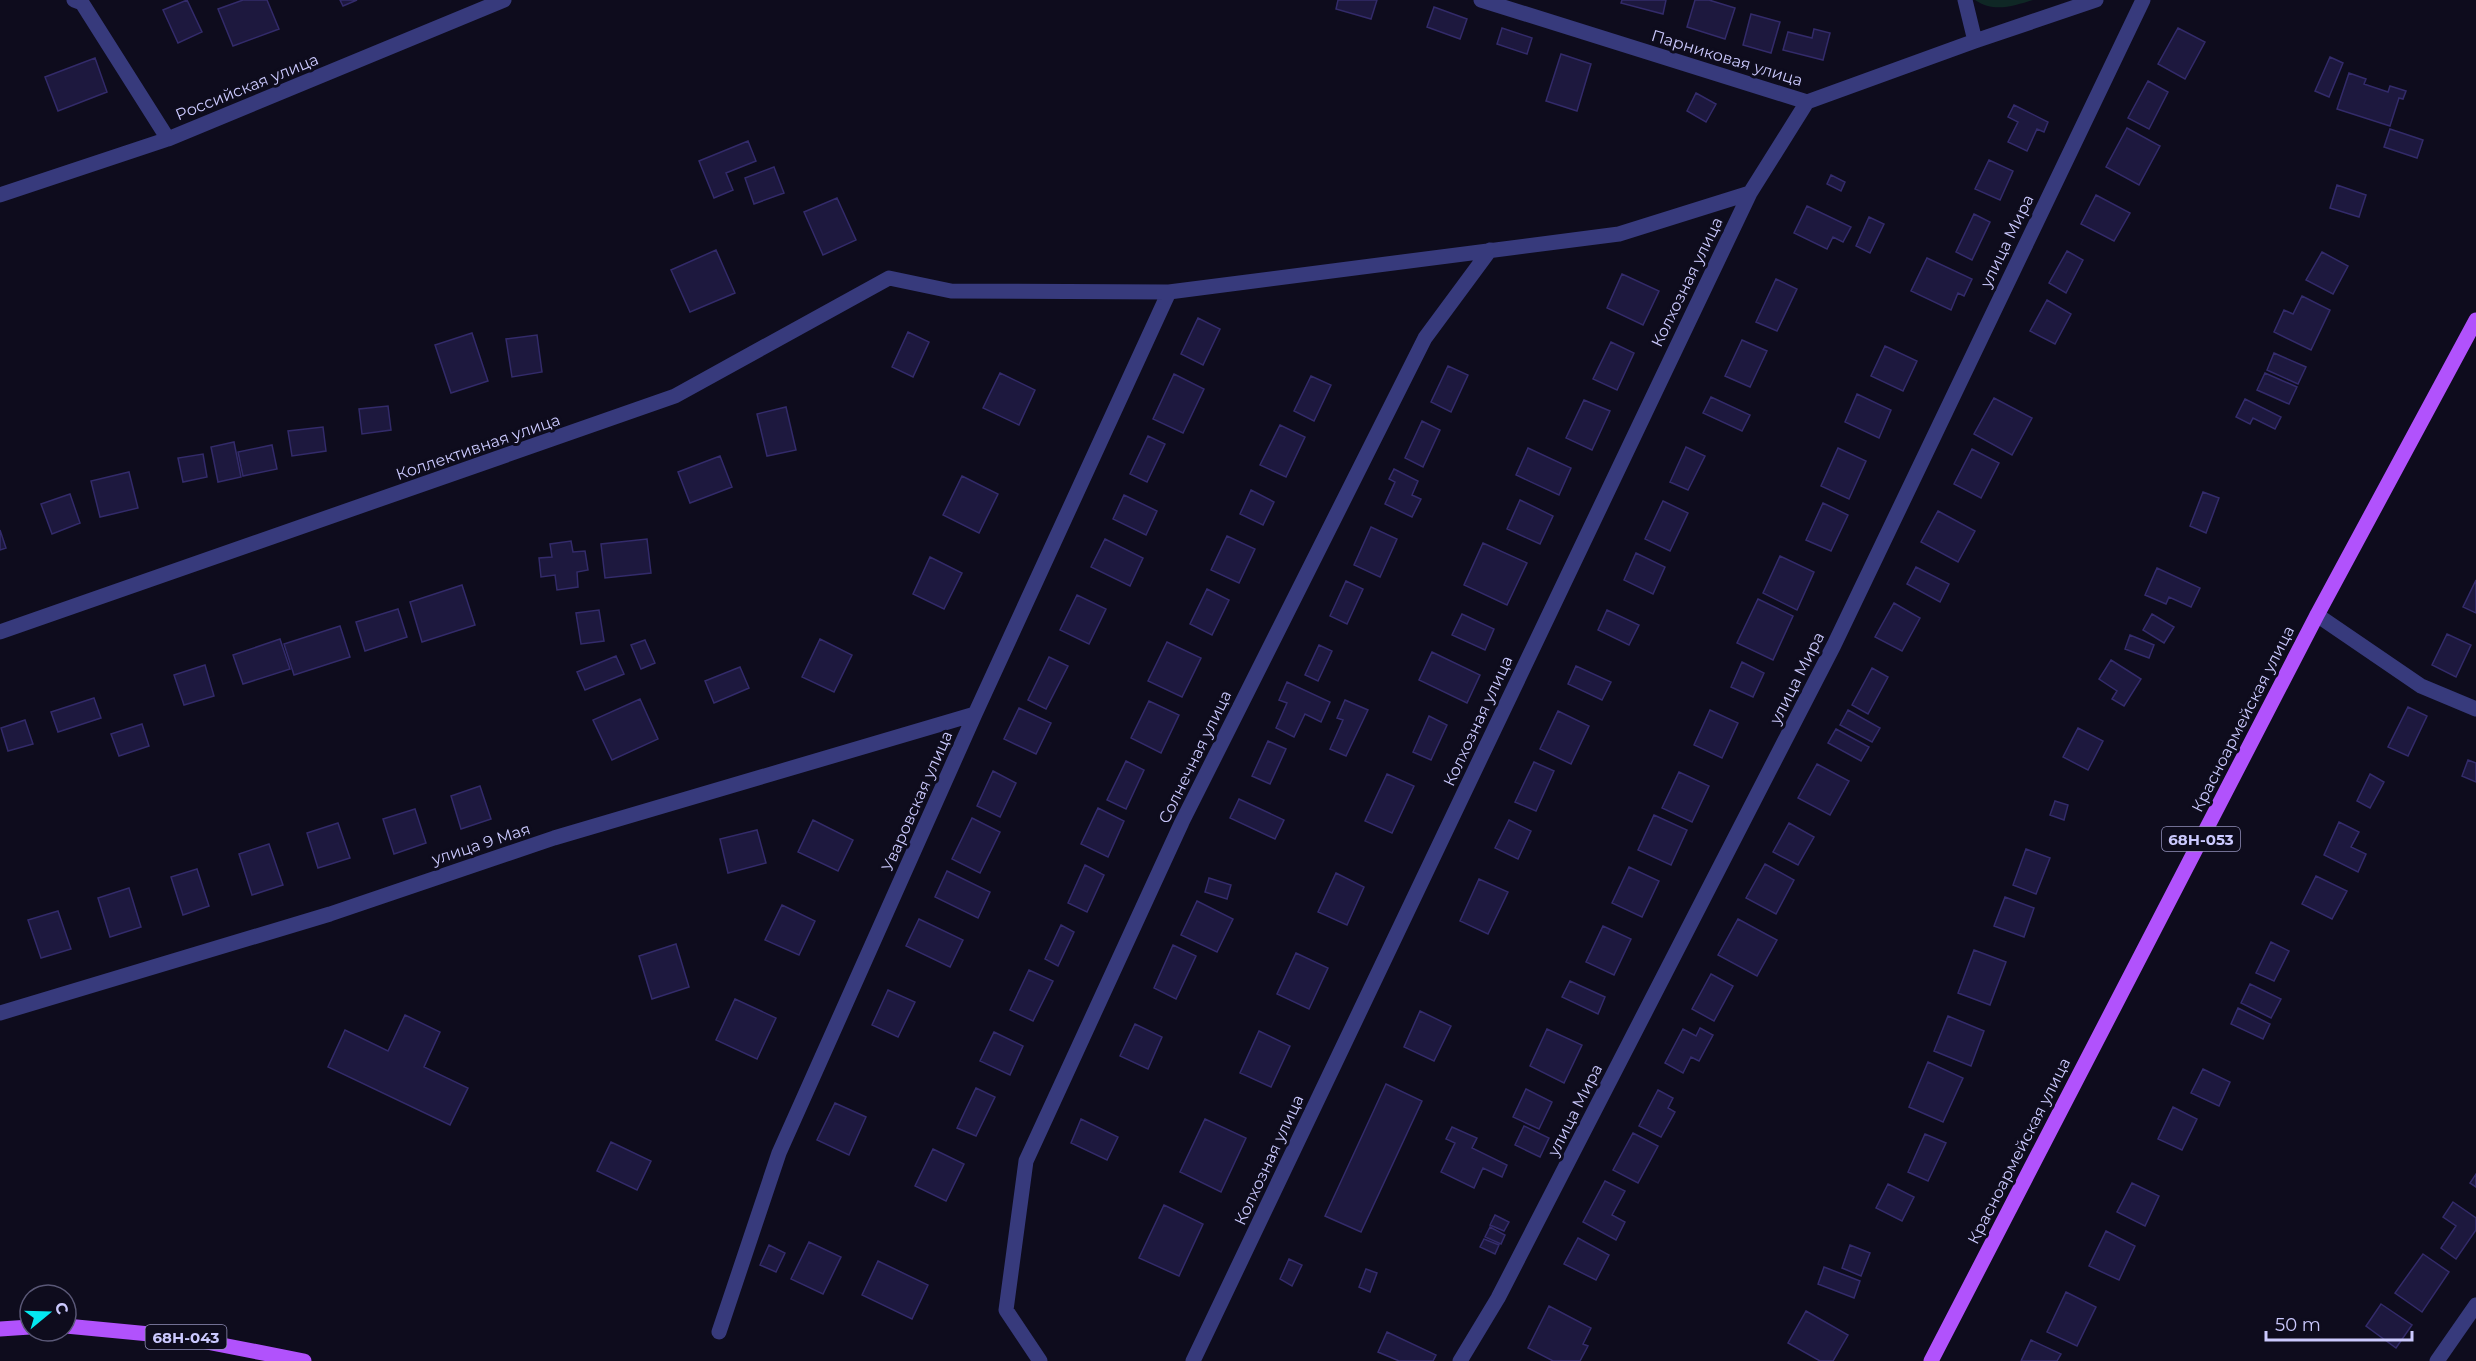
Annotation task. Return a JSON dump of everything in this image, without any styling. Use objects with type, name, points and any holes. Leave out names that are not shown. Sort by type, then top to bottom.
[{"type":"main road","name":"Красноармейская улица","points":[[1931,1361],[2317,615],[2476,320]]},
{"type":"main road","name":"68Н-043","points":[[78,1327],[181,1336],[304,1361]]},
{"type":"main road","points":[[0,1329],[18,1328]]},
{"type":"street","points":[[74,0],[82,3],[168,139]]},
{"type":"street","name":"Российская улица","points":[[0,195],[168,139],[504,0]]},
{"type":"street","name":"Парниковая улица","points":[[1481,0],[1807,102],[2096,0]]},
{"type":"street","points":[[1965,0],[1975,41]]},
{"type":"street","name":"улица Мира","points":[[1460,1361],[1498,1298],[1834,645],[2143,0]]},
{"type":"street","name":"Колхозная улица","points":[[1193,1361],[1750,193],[1807,102]]},
{"type":"street","name":"Коллективная улица","points":[[0,632],[470,470],[675,396],[889,278],[951,291],[1169,292],[1619,234],[1750,193]]},
{"type":"street","name":"Солнечная улица","points":[[1040,1361],[1006,1310],[1026,1161],[1182,822],[1425,338],[1490,250]]},
{"type":"street","name":"Уваровская улица","points":[[719,1332],[779,1153],[975,714],[1169,292]]},
{"type":"street","points":[[2317,615],[2421,686],[2476,709]]},
{"type":"street","name":"улица 9 Мая","points":[[0,1013],[330,914],[554,838],[975,714]]},
{"type":"street","points":[[2437,1361],[2476,1305]]},
{"type":"green space","points":[[1975,0],[2033,0],[2011,6],[1996,7]]},
{"type":"building","points":[[187,0],[202,32],[178,43],[163,10]]},
{"type":"building","points":[[243,0],[267,0],[279,29],[233,46],[218,9]]},
{"type":"building","points":[[340,0],[357,0],[343,6]]},
{"type":"building","points":[[1338,0],[1377,0],[1371,19],[1336,9]]},
{"type":"building","points":[[1622,0],[1666,0],[1663,14],[1621,3]]},
{"type":"building","points":[[1695,0],[1709,0],[1735,8],[1725,39],[1687,27]]},
{"type":"building","points":[[1434,7],[1467,19],[1460,39],[1427,27]]},
{"type":"building","points":[[1751,14],[1780,22],[1771,53],[1743,45]]},
{"type":"building","points":[[1502,28],[1532,38],[1527,54],[1497,44]]},
{"type":"building","points":[[2178,28],[2205,42],[2185,79],[2158,64]]},
{"type":"building","points":[[1814,29],[1830,33],[1823,60],[1783,50],[1788,32],[1812,38]]},
{"type":"building","points":[[1561,54],[1591,64],[1577,111],[1546,101]]},
{"type":"building","points":[[2330,57],[2343,63],[2329,97],[2315,91]]},
{"type":"building","points":[[95,58],[107,92],[58,111],[45,77]]},
{"type":"building","points":[[2349,73],[2366,79],[2364,84],[2388,92],[2390,86],[2406,91],[2403,99],[2399,98],[2390,126],[2337,109]]},
{"type":"building","points":[[2148,81],[2168,92],[2149,129],[2128,118]]},
{"type":"building","points":[[1696,93],[1716,104],[1706,122],[1687,111]]},
{"type":"building","points":[[2014,105],[2048,122],[2044,132],[2037,129],[2027,151],[2008,142],[2018,122],[2008,117]]},
{"type":"building","points":[[2127,128],[2160,146],[2139,185],[2106,167]]},
{"type":"building","points":[[2390,129],[2423,140],[2417,158],[2384,147]]},
{"type":"building","points":[[748,141],[756,161],[726,173],[733,190],[714,198],[699,161]]},
{"type":"building","points":[[1989,160],[2013,171],[2000,200],[1975,189]]},
{"type":"building","points":[[774,167],[784,193],[754,204],[745,178]]},
{"type":"building","points":[[1831,175],[1845,182],[1841,191],[1827,184]]},
{"type":"building","points":[[2337,185],[2366,195],[2359,217],[2330,208]]},
{"type":"building","points":[[2096,195],[2130,213],[2114,241],[2081,224]]},
{"type":"building","points":[[837,198],[856,240],[823,255],[804,212]]},
{"type":"building","points":[[1807,206],[1851,227],[1843,242],[1833,237],[1827,249],[1794,233]]},
{"type":"building","points":[[1974,214],[1990,222],[1972,260],[1956,252]]},
{"type":"building","points":[[1869,217],[1884,224],[1870,253],[1856,246]]},
{"type":"building","points":[[716,250],[735,293],[690,312],[671,270]]},
{"type":"building","points":[[2067,251],[2083,260],[2066,293],[2049,283]]},
{"type":"building","points":[[2322,252],[2348,266],[2333,294],[2306,280]]},
{"type":"building","points":[[1927,258],[1972,279],[1964,296],[1958,293],[1951,310],[1911,291]]},
{"type":"building","points":[[1622,274],[1659,291],[1643,325],[1607,308]]},
{"type":"building","points":[[1776,279],[1797,289],[1777,331],[1756,322]]},
{"type":"building","points":[[2302,296],[2330,310],[2311,350],[2274,332],[2284,310],[2293,314]]},
{"type":"building","points":[[2047,300],[2071,314],[2055,344],[2030,331]]},
{"type":"building","points":[[1198,318],[1220,329],[1203,365],[1181,354]]},
{"type":"building","points":[[908,332],[929,342],[913,377],[892,367]]},
{"type":"building","points":[[472,333],[488,381],[451,393],[435,345]]},
{"type":"building","points":[[537,335],[542,372],[512,377],[506,339]]},
{"type":"building","points":[[1742,340],[1767,351],[1750,387],[1725,376]]},
{"type":"building","points":[[1611,342],[1634,353],[1617,390],[1593,379]]},
{"type":"building","points":[[1885,346],[1917,361],[1903,391],[1871,376]]},
{"type":"building","points":[[2274,353],[2306,367],[2298,384],[2267,370]]},
{"type":"building","points":[[1448,366],[1468,375],[1451,412],[1431,402]]},
{"type":"building","points":[[1000,373],[1035,390],[1019,425],[983,408]]},
{"type":"building","points":[[2265,373],[2297,387],[2289,404],[2257,390]]},
{"type":"building","points":[[1174,374],[1204,389],[1183,433],[1153,419]]},
{"type":"building","points":[[1311,376],[1331,385],[1314,421],[1294,411]]},
{"type":"building","points":[[1857,394],[1891,410],[1879,438],[1845,422]]},
{"type":"building","points":[[1711,397],[1750,415],[1742,431],[1703,413]]},
{"type":"building","points":[[1994,398],[2032,418],[2012,455],[1974,434]]},
{"type":"building","points":[[2245,399],[2281,417],[2275,429],[2253,418],[2250,424],[2236,417]]},
{"type":"building","points":[[1584,400],[1610,411],[1592,450],[1566,438]]},
{"type":"building","points":[[388,406],[391,430],[362,434],[359,409]]},
{"type":"building","points":[[786,407],[796,450],[767,456],[757,414]]},
{"type":"building","points":[[1422,421],[1440,430],[1423,467],[1405,458]]},
{"type":"building","points":[[1280,425],[1305,437],[1286,477],[1260,465]]},
{"type":"building","points":[[323,427],[326,451],[292,456],[288,431]]},
{"type":"building","points":[[1148,436],[1165,444],[1147,482],[1130,474]]},
{"type":"building","points":[[234,442],[241,477],[218,482],[211,447]]},
{"type":"building","points":[[272,445],[277,469],[243,476],[238,452]]},
{"type":"building","points":[[1686,447],[1705,456],[1688,490],[1670,482]]},
{"type":"building","points":[[1528,448],[1571,468],[1559,495],[1516,475]]},
{"type":"building","points":[[1838,448],[1866,461],[1849,499],[1821,486]]},
{"type":"building","points":[[1972,449],[1999,463],[1981,498],[1954,484]]},
{"type":"building","points":[[203,454],[207,477],[183,482],[178,458]]},
{"type":"building","points":[[720,456],[732,487],[690,503],[678,472]]},
{"type":"building","points":[[1394,469],[1418,481],[1412,495],[1421,499],[1412,517],[1385,504],[1395,482],[1389,479]]},
{"type":"building","points":[[129,472],[138,508],[100,517],[91,481]]},
{"type":"building","points":[[962,476],[998,494],[979,533],[943,515]]},
{"type":"building","points":[[1251,490],[1274,502],[1263,525],[1240,514]]},
{"type":"building","points":[[2203,492],[2219,498],[2206,533],[2190,526]]},
{"type":"building","points":[[70,494],[80,523],[52,534],[41,504]]},
{"type":"building","points":[[1124,495],[1157,511],[1146,535],[1113,519]]},
{"type":"building","points":[[1520,500],[1553,516],[1540,544],[1507,529]]},
{"type":"building","points":[[1663,501],[1688,513],[1670,551],[1645,539]]},
{"type":"building","points":[[1823,503],[1848,515],[1831,551],[1806,540]]},
{"type":"building","points":[[1938,511],[1975,531],[1958,562],[1921,542]]},
{"type":"building","points":[[1371,527],[1397,539],[1380,577],[1354,565]]},
{"type":"building","points":[[0,530],[6,548],[0,550]]},
{"type":"building","points":[[1227,536],[1255,549],[1239,583],[1211,570]]},
{"type":"building","points":[[647,539],[651,573],[605,578],[601,544]]},
{"type":"building","points":[[1105,539],[1143,558],[1130,586],[1091,567]]},
{"type":"building","points":[[571,541],[573,552],[585,551],[588,570],[577,572],[578,587],[557,590],[555,575],[541,577],[539,558],[552,557],[550,544]]},
{"type":"building","points":[[1483,543],[1527,563],[1507,605],[1464,585]]},
{"type":"building","points":[[1636,553],[1665,567],[1653,594],[1624,580]]},
{"type":"building","points":[[1780,556],[1814,572],[1797,610],[1763,593]]},
{"type":"building","points":[[930,557],[962,573],[944,609],[913,594]]},
{"type":"building","points":[[1916,567],[1949,584],[1940,602],[1907,584]]},
{"type":"building","points":[[2157,568],[2200,588],[2191,607],[2169,597],[2166,604],[2145,595]]},
{"type":"building","points":[[2476,580],[2476,613],[2463,607]]},
{"type":"building","points":[[1346,581],[1363,589],[1347,624],[1330,616]]},
{"type":"building","points":[[462,585],[475,625],[422,642],[410,602]]},
{"type":"building","points":[[1207,589],[1229,600],[1212,635],[1190,624]]},
{"type":"building","points":[[1077,595],[1106,609],[1089,644],[1060,630]]},
{"type":"building","points":[[1758,599],[1793,616],[1773,660],[1737,643]]},
{"type":"building","points":[[1894,603],[1920,618],[1902,651],[1875,637]]},
{"type":"building","points":[[398,609],[407,637],[365,651],[356,622]]},
{"type":"building","points":[[599,610],[604,641],[581,644],[576,613]]},
{"type":"building","points":[[1607,610],[1639,625],[1629,645],[1598,630]]},
{"type":"building","points":[[1462,614],[1494,629],[1485,650],[1452,635]]},
{"type":"building","points":[[2152,614],[2174,627],[2164,643],[2143,630]]},
{"type":"building","points":[[340,626],[350,657],[294,675],[284,644]]},
{"type":"building","points":[[2447,634],[2471,645],[2456,677],[2432,665]]},
{"type":"building","points":[[2130,635],[2154,645],[2149,658],[2125,649]]},
{"type":"building","points":[[280,639],[290,669],[243,684],[233,655]]},
{"type":"building","points":[[820,639],[852,655],[834,692],[802,677]]},
{"type":"building","points":[[645,640],[655,663],[641,669],[631,645]]},
{"type":"building","points":[[1167,642],[1201,658],[1182,697],[1148,681]]},
{"type":"building","points":[[1319,645],[1332,651],[1318,681],[1305,675]]},
{"type":"building","points":[[1432,652],[1480,675],[1467,703],[1419,680]]},
{"type":"building","points":[[616,656],[624,674],[585,690],[577,672]]},
{"type":"building","points":[[1049,657],[1068,666],[1046,709],[1028,700]]},
{"type":"building","points":[[2111,660],[2141,679],[2124,706],[2112,699],[2117,691],[2099,679]]},
{"type":"building","points":[[1742,662],[1764,673],[1753,697],[1731,687]]},
{"type":"building","points":[[205,665],[214,696],[184,705],[174,675]]},
{"type":"building","points":[[1576,666],[1611,682],[1602,700],[1568,684]]},
{"type":"building","points":[[740,667],[749,688],[714,703],[705,681]]},
{"type":"building","points":[[1872,668],[1888,677],[1868,714],[1852,705]]},
{"type":"building","points":[[1287,682],[1330,702],[1321,722],[1305,714],[1294,737],[1276,728],[1287,703],[1279,700]]},
{"type":"building","points":[[94,698],[101,718],[58,732],[51,712]]},
{"type":"building","points":[[640,699],[658,739],[612,760],[593,720]]},
{"type":"building","points":[[1345,700],[1368,710],[1346,756],[1330,749],[1343,720],[1337,718]]},
{"type":"building","points":[[1149,701],[1179,715],[1161,753],[1131,738]]},
{"type":"building","points":[[2408,707],[2427,716],[2408,756],[2388,747]]},
{"type":"building","points":[[1019,708],[1051,723],[1036,754],[1004,739]]},
{"type":"building","points":[[1710,710],[1738,723],[1722,758],[1694,745]]},
{"type":"building","points":[[1848,710],[1880,728],[1872,742],[1840,725]]},
{"type":"building","points":[[1558,711],[1589,726],[1571,764],[1540,749]]},
{"type":"building","points":[[1429,716],[1447,725],[1431,760],[1413,752]]},
{"type":"building","points":[[25,720],[33,744],[8,751],[1,728]]},
{"type":"building","points":[[142,724],[149,746],[119,756],[111,734]]},
{"type":"building","points":[[2078,728],[2103,741],[2088,770],[2063,757]]},
{"type":"building","points":[[1836,729],[1869,747],[1861,761],[1828,743]]},
{"type":"building","points":[[1268,741],[1286,749],[1270,784],[1252,776]]},
{"type":"building","points":[[2468,760],[2476,763],[2476,782],[2462,776]]},
{"type":"building","points":[[1126,761],[1144,770],[1126,809],[1107,800]]},
{"type":"building","points":[[1534,762],[1554,771],[1536,811],[1515,802]]},
{"type":"building","points":[[1817,764],[1849,781],[1830,815],[1798,798]]},
{"type":"building","points":[[993,771],[1016,783],[1000,817],[977,806]]},
{"type":"building","points":[[1679,772],[1709,786],[1692,822],[1662,808]]},
{"type":"building","points":[[1387,774],[1414,786],[1392,833],[1365,821]]},
{"type":"building","points":[[2370,774],[2384,782],[2370,808],[2357,801]]},
{"type":"building","points":[[480,786],[491,819],[461,829],[451,796]]},
{"type":"building","points":[[1239,799],[1284,820],[1275,839],[1230,818]]},
{"type":"building","points":[[2055,801],[2068,805],[2064,820],[2050,815]]},
{"type":"building","points":[[1098,808],[1124,821],[1108,857],[1081,844]]},
{"type":"building","points":[[415,809],[426,843],[394,854],[383,819]]},
{"type":"building","points":[[1654,815],[1687,830],[1671,865],[1638,850]]},
{"type":"building","points":[[972,818],[1000,832],[980,873],[952,859]]},
{"type":"building","points":[[813,820],[853,840],[838,871],[798,852]]},
{"type":"building","points":[[1509,820],[1531,831],[1518,859],[1495,848]]},
{"type":"building","points":[[2339,822],[2359,832],[2351,847],[2366,854],[2358,872],[2324,855]]},
{"type":"building","points":[[338,823],[350,858],[318,868],[307,833]]},
{"type":"building","points":[[1789,823],[1814,837],[1798,865],[1773,852]]},
{"type":"building","points":[[757,830],[766,863],[728,873],[720,839]]},
{"type":"building","points":[[269,844],[283,885],[252,895],[239,854]]},
{"type":"building","points":[[2026,849],[2050,858],[2036,894],[2013,885]]},
{"type":"building","points":[[1765,864],[1794,880],[1776,914],[1746,898]]},
{"type":"building","points":[[1085,865],[1104,875],[1087,912],[1068,903]]},
{"type":"building","points":[[1629,867],[1659,881],[1642,917],[1612,903]]},
{"type":"building","points":[[197,869],[209,906],[183,915],[171,877]]},
{"type":"building","points":[[947,871],[990,892],[978,918],[935,897]]},
{"type":"building","points":[[1336,873],[1364,887],[1347,925],[1318,912]]},
{"type":"building","points":[[2316,876],[2347,891],[2332,919],[2302,904]]},
{"type":"building","points":[[1209,878],[1231,885],[1227,899],[1205,892]]},
{"type":"building","points":[[1479,879],[1508,892],[1488,934],[1460,921]]},
{"type":"building","points":[[129,888],[141,927],[110,937],[98,898]]},
{"type":"building","points":[[2005,897],[2034,908],[2024,937],[1994,926]]},
{"type":"building","points":[[1197,901],[1233,919],[1217,952],[1181,935]]},
{"type":"building","points":[[782,905],[815,921],[799,955],[765,940]]},
{"type":"building","points":[[58,911],[71,949],[41,958],[28,920]]},
{"type":"building","points":[[919,919],[963,940],[950,967],[906,946]]},
{"type":"building","points":[[1738,919],[1777,940],[1757,976],[1718,955]]},
{"type":"building","points":[[1061,925],[1074,932],[1058,966],[1045,959]]},
{"type":"building","points":[[1603,926],[1631,939],[1614,975],[1586,962]]},
{"type":"building","points":[[2271,942],[2289,951],[2274,981],[2256,973]]},
{"type":"building","points":[[676,944],[689,987],[652,999],[639,956]]},
{"type":"building","points":[[1173,945],[1196,956],[1176,999],[1154,988]]},
{"type":"building","points":[[1974,950],[2006,962],[1990,1005],[1958,993]]},
{"type":"building","points":[[1296,953],[1328,968],[1309,1009],[1277,994]]},
{"type":"building","points":[[1029,970],[1053,981],[1033,1021],[1010,1010]]},
{"type":"building","points":[[1711,974],[1733,986],[1714,1021],[1692,1009]]},
{"type":"building","points":[[1570,981],[1605,997],[1598,1014],[1562,997]]},
{"type":"building","points":[[2250,984],[2281,999],[2271,1018],[2241,1003]]},
{"type":"building","points":[[888,990],[915,1002],[898,1037],[872,1025]]},
{"type":"building","points":[[735,999],[776,1018],[757,1059],[716,1040]]},
{"type":"building","points":[[2238,1008],[2270,1024],[2263,1039],[2231,1024]]},
{"type":"building","points":[[1420,1011],[1451,1026],[1434,1061],[1404,1047]]},
{"type":"building","points":[[405,1015],[440,1032],[424,1067],[468,1088],[450,1125],[328,1067],[345,1030],[388,1051]]},
{"type":"building","points":[[1948,1016],[1984,1031],[1971,1066],[1934,1051]]},
{"type":"building","points":[[1135,1024],[1162,1037],[1148,1069],[1120,1056]]},
{"type":"building","points":[[1700,1028],[1713,1035],[1699,1061],[1691,1057],[1683,1073],[1665,1063],[1683,1029],[1696,1036]]},
{"type":"building","points":[[1547,1029],[1582,1045],[1564,1083],[1530,1066]]},
{"type":"building","points":[[1259,1031],[1290,1046],[1271,1087],[1240,1073]]},
{"type":"building","points":[[994,1032],[1023,1046],[1010,1075],[980,1061]]},
{"type":"building","points":[[1928,1062],[1963,1078],[1943,1122],[1909,1107]]},
{"type":"building","points":[[2203,1069],[2230,1082],[2219,1106],[2191,1093]]},
{"type":"building","points":[[1386,1084],[1422,1101],[1361,1232],[1325,1216]]},
{"type":"building","points":[[976,1088],[995,1097],[976,1136],[957,1128]]},
{"type":"building","points":[[1526,1089],[1552,1102],[1539,1129],[1513,1117]]},
{"type":"building","points":[[1658,1090],[1673,1098],[1668,1108],[1675,1112],[1661,1137],[1639,1126]]},
{"type":"building","points":[[835,1103],[866,1117],[849,1155],[817,1140]]},
{"type":"building","points":[[2173,1107],[2197,1119],[2182,1150],[2158,1139]]},
{"type":"building","points":[[1081,1119],[1118,1137],[1107,1160],[1071,1143]]},
{"type":"building","points":[[1205,1119],[1246,1138],[1221,1192],[1180,1172]]},
{"type":"building","points":[[1524,1126],[1549,1138],[1540,1157],[1515,1145]]},
{"type":"building","points":[[1452,1127],[1477,1138],[1472,1148],[1507,1165],[1502,1177],[1483,1168],[1474,1188],[1441,1172],[1455,1143],[1446,1139]]},
{"type":"building","points":[[1633,1133],[1658,1146],[1638,1183],[1613,1170]]},
{"type":"building","points":[[1925,1134],[1946,1143],[1928,1181],[1908,1172]]},
{"type":"building","points":[[611,1142],[651,1161],[637,1190],[597,1171]]},
{"type":"building","points":[[933,1149],[964,1164],[946,1201],[915,1186]]},
{"type":"building","points":[[2476,1174],[2476,1187],[2470,1183]]},
{"type":"building","points":[[1605,1181],[1625,1191],[1612,1215],[1625,1222],[1616,1240],[1583,1222]]},
{"type":"building","points":[[2132,1183],[2159,1196],[2145,1226],[2117,1212]]},
{"type":"building","points":[[1888,1184],[1914,1197],[1902,1221],[1876,1208]]},
{"type":"building","points":[[2453,1202],[2476,1218],[2476,1230],[2456,1259],[2441,1248],[2456,1226],[2443,1217]]},
{"type":"building","points":[[1164,1205],[1203,1224],[1179,1276],[1139,1258]]},
{"type":"building","points":[[1495,1215],[1509,1222],[1504,1231],[1490,1225]]},
{"type":"building","points":[[1490,1227],[1505,1235],[1501,1244],[1485,1237]]},
{"type":"building","points":[[2106,1231],[2135,1246],[2119,1280],[2089,1266]]},
{"type":"building","points":[[1578,1238],[1609,1255],[1596,1280],[1564,1264]]},
{"type":"building","points":[[1484,1239],[1499,1245],[1495,1254],[1480,1247]]},
{"type":"building","points":[[809,1242],[841,1257],[823,1294],[791,1279]]},
{"type":"building","points":[[769,1245],[785,1253],[776,1272],[760,1265]]},
{"type":"building","points":[[1850,1245],[1870,1253],[1861,1276],[1842,1268]]},
{"type":"building","points":[[2423,1254],[2449,1272],[2422,1312],[2395,1293]]},
{"type":"building","points":[[1289,1259],[1302,1265],[1292,1286],[1280,1279]]},
{"type":"building","points":[[878,1261],[928,1285],[912,1319],[862,1295]]},
{"type":"building","points":[[1824,1267],[1860,1281],[1854,1298],[1818,1284]]},
{"type":"building","points":[[1366,1269],[1377,1273],[1370,1292],[1359,1287]]},
{"type":"building","points":[[2066,1292],[2096,1307],[2077,1346],[2047,1332]]},
{"type":"building","points":[[2381,1304],[2412,1325],[2396,1348],[2366,1326]]},
{"type":"building","points":[[1549,1306],[1591,1328],[1583,1344],[1588,1346],[1580,1361],[1553,1361],[1528,1348]]},
{"type":"building","points":[[1806,1311],[1848,1335],[1833,1361],[1820,1361],[1788,1343]]},
{"type":"building","points":[[1387,1332],[1436,1355],[1433,1361],[1399,1361],[1378,1352]]},
{"type":"building","points":[[2031,1340],[2061,1354],[2057,1361],[2021,1361]]}]
